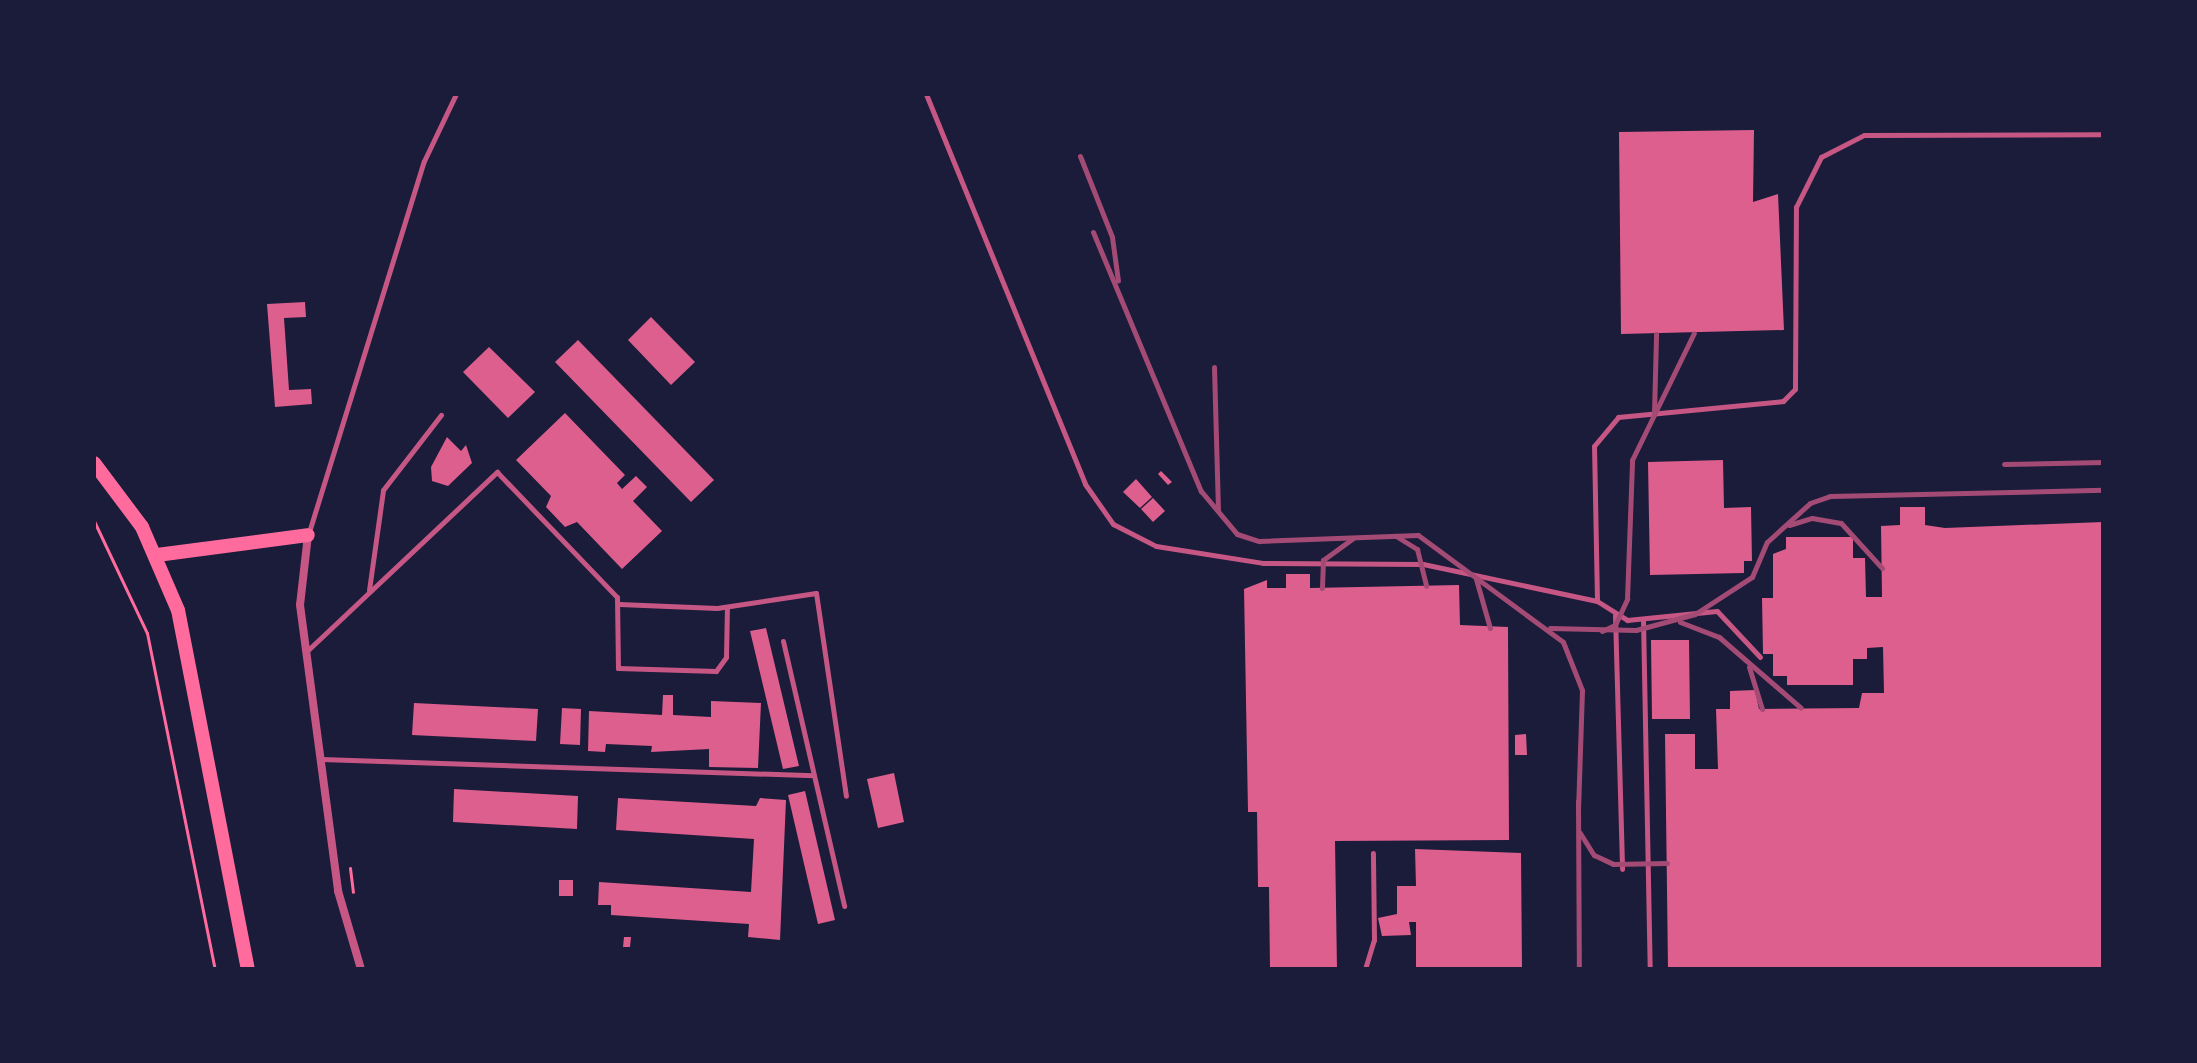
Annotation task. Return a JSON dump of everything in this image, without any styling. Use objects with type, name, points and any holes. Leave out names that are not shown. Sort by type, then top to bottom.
[{"type":"main road","points":[[94,463],[157,555],[186,638],[248,969]]},
{"type":"main road","points":[[157,555],[308,535]]},
{"type":"street","points":[[308,535],[299,575],[321,759],[338,891],[361,969]]},
{"type":"lane","points":[[308,535],[424,161],[456,94]]},
{"type":"lane","points":[[926,94],[1085,484],[1113,524],[1156,546],[1263,563],[1423,564],[1597,601],[1615,615],[1643,619],[1717,611],[1760,657]]},
{"type":"lane","points":[[1597,601],[1594,446],[1618,417],[1783,401],[1795,389],[1796,207],[1821,157],[1864,135],[2103,134]]},
{"type":"lane","points":[[369,591],[383,490],[441,415]]},
{"type":"lane","points":[[308,650],[497,472],[619,604],[618,668],[708,674],[726,657],[727,607]]},
{"type":"lane","points":[[619,604],[727,607],[807,590],[821,601],[846,796]]},
{"type":"lane","points":[[1615,615],[1622,869]]},
{"type":"lane","points":[[1643,619],[1650,969]]},
{"type":"lane","points":[[783,641],[844,906]]},
{"type":"lane","points":[[321,759],[814,775]]},
{"type":"lane","points":[[1365,969],[1374,940],[1373,853]]},
{"type":"path","points":[[94,521],[147,633],[215,969]]},
{"type":"path","points":[[347,855],[354,897]]},
{"type":"building","points":[[1754,130],[1753,202],[1778,194],[1784,330],[1621,334],[1619,132]]},
{"type":"building","points":[[305,302],[306,317],[284,318],[289,390],[311,389],[312,404],[275,407],[267,304]]},
{"type":"building","points":[[651,317],[695,362],[671,385],[628,340]]},
{"type":"building","points":[[578,340],[714,480],[691,502],[555,362]]},
{"type":"building","points":[[489,347],[535,392],[508,418],[463,372]]},
{"type":"building","points":[[565,413],[625,475],[617,483],[622,489],[636,476],[647,487],[633,501],[662,531],[622,569],[577,522],[565,527],[546,507],[551,496],[516,460]]},
{"type":"building","points":[[447,437],[461,451],[466,445],[472,463],[448,486],[432,481],[431,467]]},
{"type":"building","points":[[1723,460],[1724,508],[1751,507],[1752,561],[1744,561],[1744,573],[1650,575],[1648,462]]},
{"type":"building","points":[[1161,471],[1172,482],[1168,485],[1158,474]]},
{"type":"building","points":[[1136,479],[1152,497],[1140,508],[1123,492]]},
{"type":"building","points":[[1153,498],[1165,511],[1153,522],[1141,509]]},
{"type":"building","points":[[1900,507],[1925,507],[1925,525],[1945,528],[2103,522],[2103,969],[1668,969],[1665,734],[1695,734],[1695,769],[1718,769],[1716,709],[1730,709],[1730,691],[1755,690],[1759,709],[1859,708],[1862,693],[1884,693],[1883,647],[1867,648],[1867,659],[1853,659],[1853,685],[1787,685],[1787,676],[1773,676],[1773,654],[1763,654],[1762,598],[1773,598],[1773,554],[1786,549],[1786,537],[1853,537],[1853,558],[1865,558],[1866,597],[1882,597],[1881,526],[1900,525]]},
{"type":"building","points":[[1286,574],[1310,574],[1310,588],[1459,585],[1460,625],[1508,627],[1509,840],[1335,841],[1337,969],[1270,969],[1269,887],[1258,887],[1257,812],[1248,812],[1244,589],[1267,580],[1267,588],[1286,588]]},
{"type":"building","points":[[766,628],[799,766],[783,769],[750,631]]},
{"type":"building","points":[[1651,640],[1689,640],[1690,719],[1652,719]]},
{"type":"building","points":[[663,695],[673,695],[673,715],[711,717],[711,701],[761,703],[758,768],[709,767],[709,749],[651,752],[652,746],[606,744],[605,752],[588,751],[589,711],[662,715]]},
{"type":"building","points":[[414,703],[538,709],[536,741],[412,735]]},
{"type":"building","points":[[562,708],[581,709],[580,745],[560,744]]},
{"type":"building","points":[[1526,734],[1527,755],[1515,755],[1515,735]]},
{"type":"building","points":[[894,773],[904,822],[878,828],[867,779]]},
{"type":"building","points":[[454,789],[578,796],[577,829],[453,822]]},
{"type":"building","points":[[805,791],[835,920],[818,924],[788,795]]},
{"type":"building","points":[[618,798],[756,806],[760,798],[786,800],[780,940],[748,937],[749,924],[611,915],[611,905],[598,905],[599,882],[751,892],[754,839],[616,830]]},
{"type":"building","points":[[1415,849],[1521,853],[1522,969],[1416,969],[1416,922],[1409,922],[1411,935],[1382,936],[1378,918],[1397,914],[1397,886],[1416,886]]},
{"type":"building","points":[[559,880],[573,880],[573,896],[559,896]]},
{"type":"building","points":[[624,937],[631,937],[630,947],[623,947]]},
{"type":"railway","points":[[1080,156],[1112,237],[1118,281]]},
{"type":"railway","points":[[1093,232],[1201,491],[1237,534],[1259,541],[1418,535],[1563,642],[1582,690],[1578,812]]},
{"type":"railway","points":[[1602,631],[1615,625],[1627,599],[1632,460],[1694,333]]},
{"type":"railway","points":[[1654,413],[1656,334]]},
{"type":"railway","points":[[1214,367],[1218,510]]},
{"type":"railway","points":[[2004,464],[2103,462]]},
{"type":"railway","points":[[1550,628],[1636,630],[1695,614],[1752,577],[1767,542],[1810,503],[1830,496],[2103,490]]},
{"type":"railway","points":[[1789,525],[1812,518],[1841,523],[1882,568]]},
{"type":"railway","points":[[1396,536],[1417,549],[1426,586]]},
{"type":"railway","points":[[1322,588],[1323,560],[1353,538]]},
{"type":"railway","points":[[1476,579],[1490,628]]},
{"type":"railway","points":[[1680,622],[1719,637],[1801,708]]},
{"type":"railway","points":[[1749,667],[1762,709]]},
{"type":"railway","points":[[1578,801],[1579,969]]},
{"type":"railway","points":[[1580,833],[1594,855],[1613,864],[1667,863]]}]
